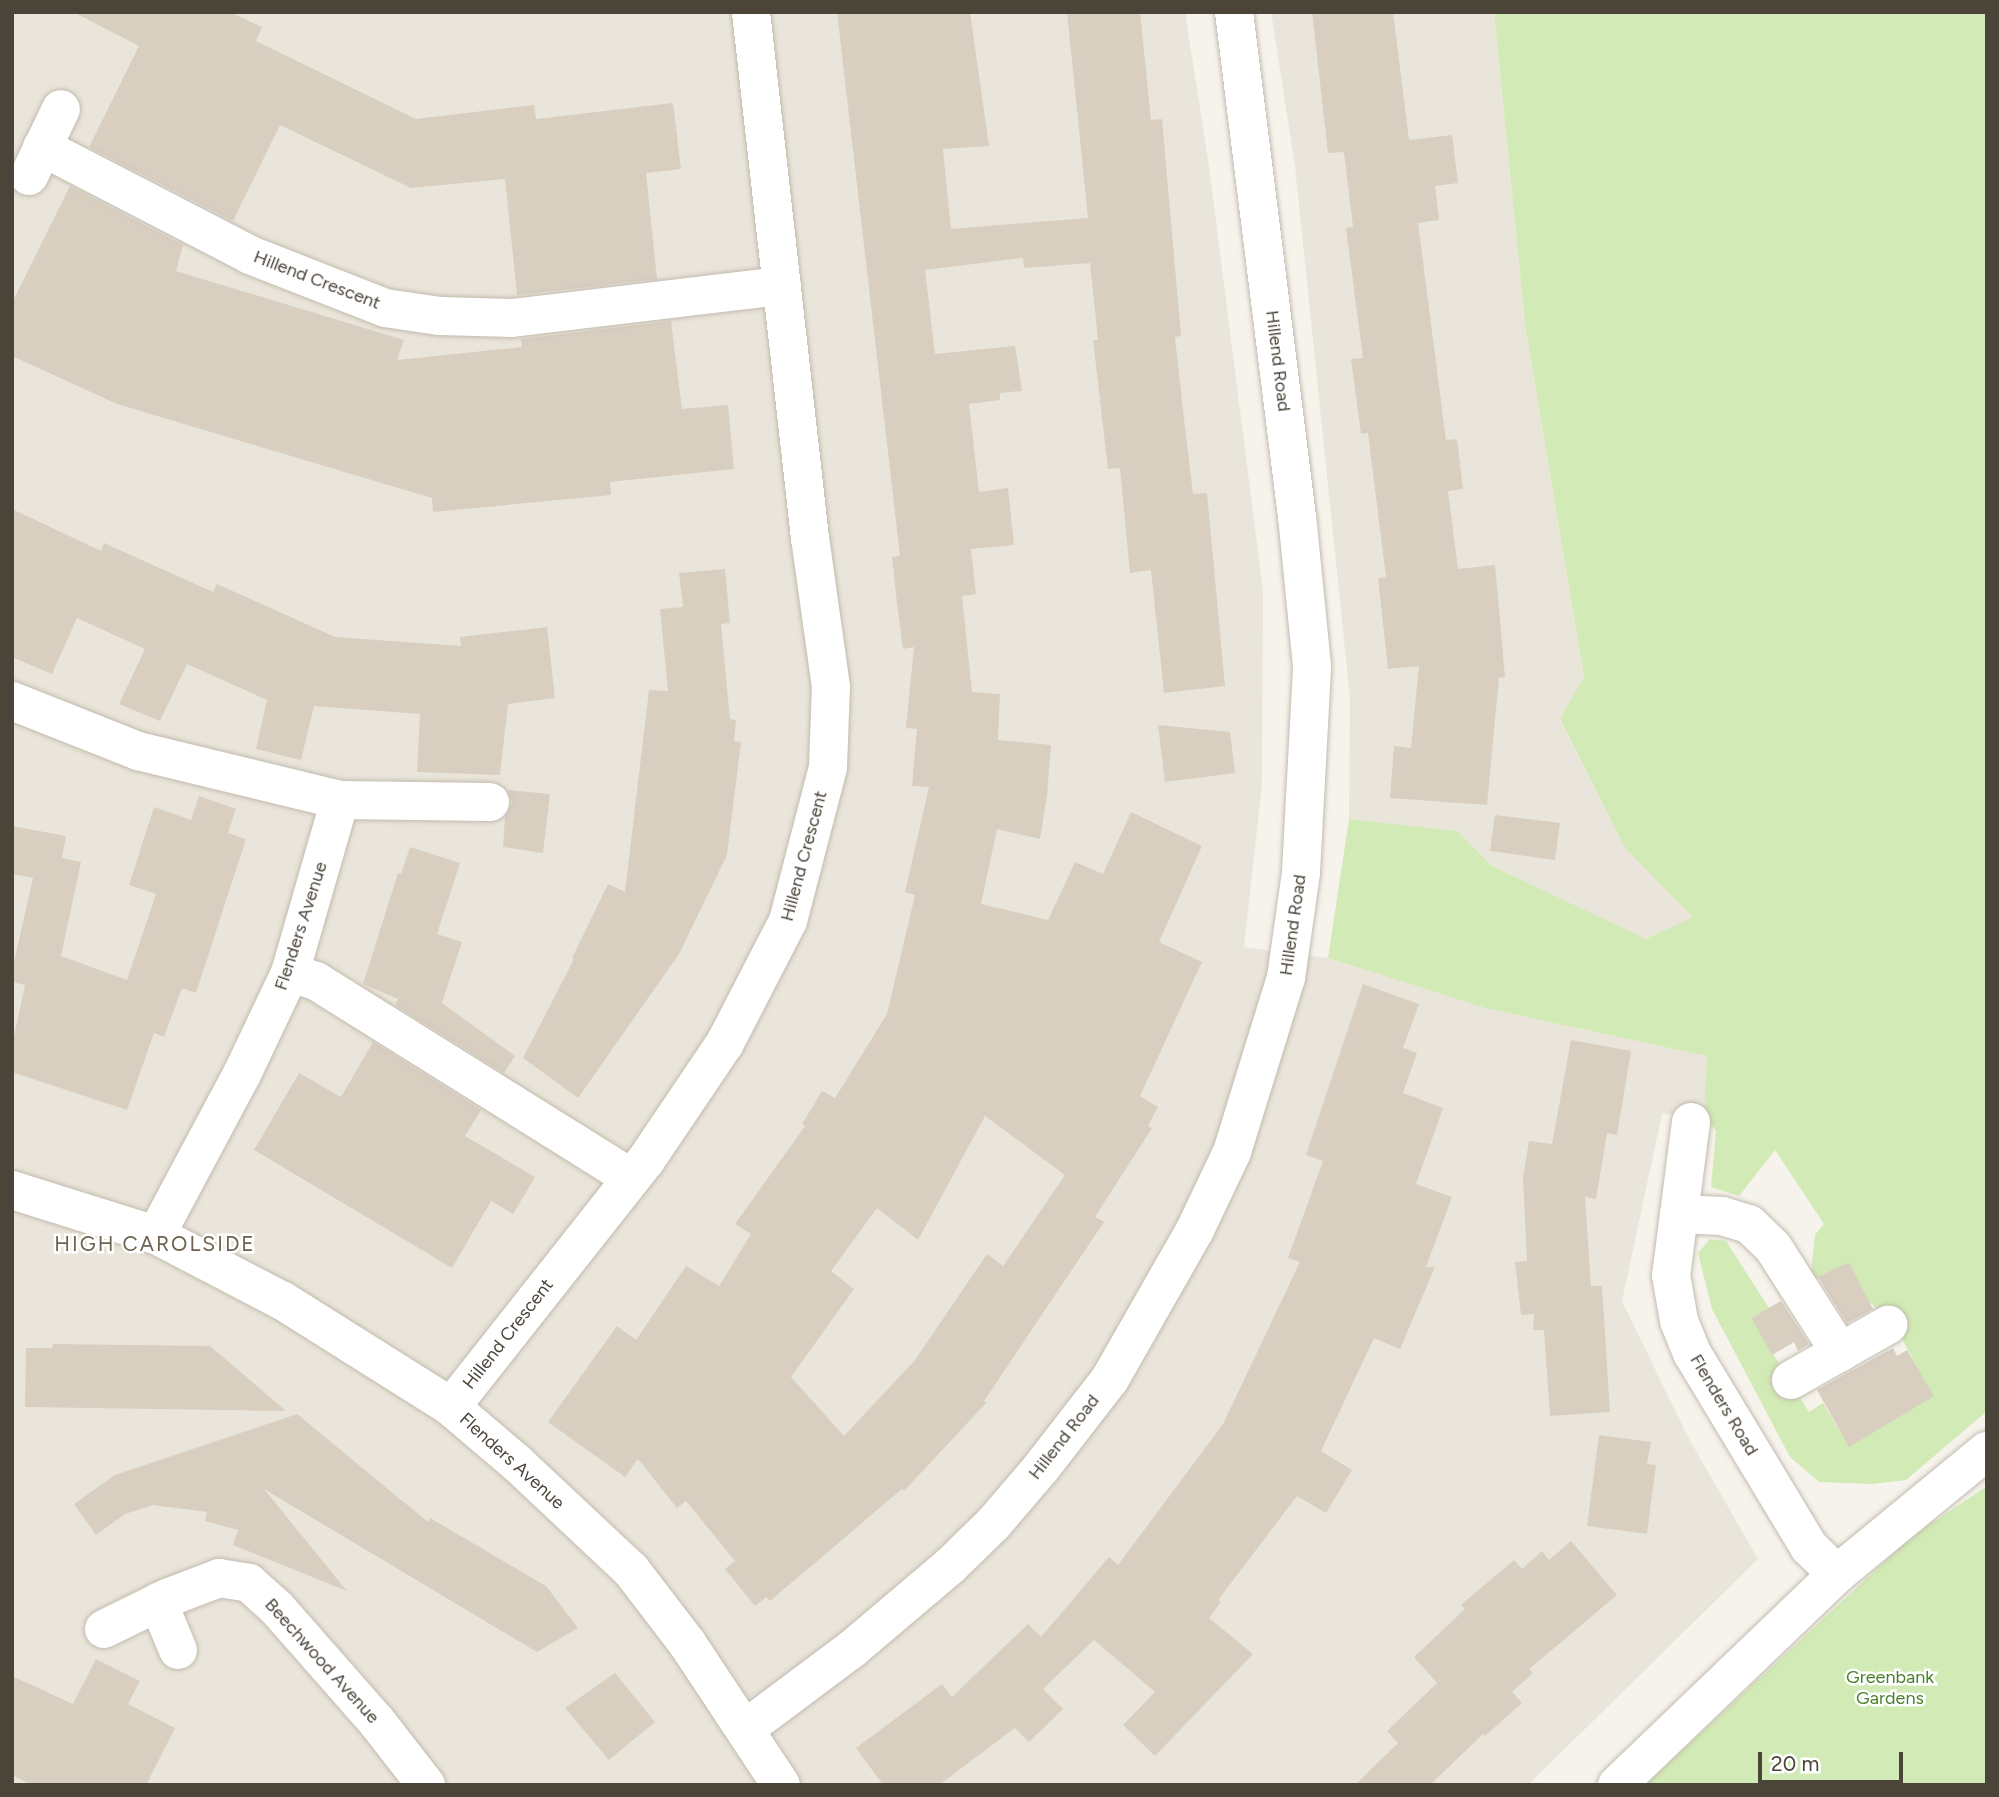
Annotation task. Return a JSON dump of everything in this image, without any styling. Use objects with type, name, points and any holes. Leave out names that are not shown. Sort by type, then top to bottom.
[{"type":"street","name":"Hillend Crescent","points":[[451,1407],[631,1178],[725,1043],[788,922],[828,766],[831,687],[810,538],[751,12]]},
{"type":"street","name":"Hillend Road","points":[[745,1730],[852,1649],[951,1565],[994,1523],[1110,1379],[1194,1232],[1232,1152],[1286,978],[1301,872],[1312,666],[1296,503],[1234,12]]},
{"type":"street","name":"Hillend Crescent","points":[[61,109],[36,161],[250,255],[386,308],[440,317],[512,318],[782,286]]},
{"type":"street","points":[[12,701],[138,751],[340,800],[489,802]]},
{"type":"street","name":"Flenders Avenue","points":[[156,1234],[242,1074],[289,973],[340,800]]},
{"type":"street","points":[[289,973],[316,981],[631,1178]]},
{"type":"street","name":"Flenders Road","points":[[1691,1122],[1671,1275],[1679,1321],[1692,1353],[1809,1547],[1837,1574]]},
{"type":"street","name":"Flenders Avenue","points":[[12,1190],[156,1234],[283,1301],[451,1407],[518,1464],[631,1570],[687,1643],[781,1785]]},
{"type":"street","points":[[1679,1214],[1722,1216],[1749,1224],[1773,1247],[1840,1352]]},
{"type":"street","points":[[1791,1380],[1888,1325]]},
{"type":"street","points":[[1616,1785],[1837,1574],[1987,1451]]},
{"type":"street","name":"Beechwood Avenue","points":[[104,1629],[158,1602],[219,1578],[249,1583],[276,1607],[377,1722],[426,1785]]},
{"type":"street","points":[[158,1602],[178,1650]]},
{"type":"shaded area","points":[[12,12],[1185,12],[1209,166],[1263,591],[1262,785],[1244,947],[1328,958],[1485,1008],[1708,1056],[1704,1116],[1662,1114],[1622,1301],[1688,1437],[1758,1559],[1528,1785],[12,1785]]},
{"type":"shaded area","points":[[1271,12],[1494,12],[1525,324],[1584,677],[1560,720],[1625,848],[1694,917],[1646,940],[1492,866],[1457,832],[1349,819],[1350,698],[1295,166]]},
{"type":"green space","points":[[1494,12],[1987,12],[1987,1411],[1906,1480],[1872,1484],[1819,1482],[1790,1457],[1712,1309],[1698,1253],[1710,1239],[1726,1241],[1769,1308],[1751,1318],[1809,1412],[1823,1403],[1849,1446],[1933,1396],[1891,1319],[1869,1302],[1849,1262],[1810,1282],[1815,1235],[1824,1224],[1775,1150],[1739,1196],[1711,1187],[1716,1131],[1704,1116],[1707,1056],[1485,1008],[1328,958],[1349,819],[1457,831],[1492,866],[1646,939],[1693,917],[1625,848],[1560,719],[1584,677],[1525,324]]},
{"type":"green space","name":"Greenbank Gardens","points":[[1987,1486],[1987,1785],[1645,1785],[1910,1538]]},
{"type":"building","points":[[73,12],[230,12],[262,27],[256,41],[416,119],[534,105],[536,119],[673,103],[681,169],[646,173],[657,279],[517,295],[505,179],[411,188],[280,125],[233,221],[89,147],[139,46]]},
{"type":"building","points":[[837,12],[970,12],[989,146],[943,149],[951,229],[1088,218],[1067,12],[1140,12],[1151,120],[1162,119],[1181,336],[1175,337],[1184,419],[1193,494],[1207,493],[1225,686],[1164,693],[1151,570],[1130,573],[1120,468],[1108,469],[1093,340],[1098,340],[1090,263],[1024,268],[1023,258],[925,270],[935,354],[1015,346],[1022,391],[1000,393],[1000,400],[969,404],[979,492],[1008,488],[1014,545],[971,549],[976,594],[962,596],[972,692],[1000,694],[998,740],[1051,745],[1040,839],[997,829],[981,904],[1048,920],[1075,862],[1103,874],[1131,812],[1202,846],[1159,942],[1202,962],[1140,1096],[1158,1107],[1148,1126],[1152,1128],[1095,1217],[1104,1222],[984,1401],[986,1403],[904,1491],[902,1489],[770,1601],[766,1597],[755,1606],[725,1569],[735,1561],[686,1501],[677,1508],[638,1459],[625,1477],[548,1422],[617,1326],[636,1340],[686,1266],[719,1286],[751,1234],[735,1224],[805,1126],[802,1124],[822,1091],[835,1098],[887,1014],[915,895],[905,892],[929,787],[912,786],[917,729],[906,728],[914,647],[903,649],[892,557],[900,556]],"holes":[[[985,1116],[1065,1175],[1003,1266],[987,1254],[915,1360],[844,1436],[791,1377],[854,1289],[831,1271],[877,1208],[918,1240]]]},
{"type":"building","points":[[1312,12],[1393,12],[1409,140],[1452,135],[1458,183],[1435,186],[1439,220],[1418,223],[1446,440],[1457,439],[1463,489],[1448,491],[1458,569],[1495,565],[1505,677],[1499,678],[1487,805],[1390,798],[1394,746],[1411,748],[1419,666],[1388,669],[1378,578],[1386,577],[1368,433],[1361,434],[1351,359],[1363,358],[1346,228],[1353,227],[1344,152],[1328,153]]},
{"type":"building","points":[[70,186],[183,245],[176,271],[404,340],[397,360],[522,347],[521,339],[671,321],[682,409],[728,405],[734,469],[610,482],[611,495],[433,512],[432,498],[117,404],[12,356],[12,303]]},
{"type":"building","points":[[12,509],[101,551],[104,543],[213,592],[217,584],[335,637],[461,646],[460,637],[547,627],[555,698],[508,704],[500,775],[417,772],[420,714],[314,706],[301,760],[256,749],[267,700],[187,664],[160,721],[119,704],[145,649],[77,618],[52,674],[12,657]]},
{"type":"building","points":[[725,569],[730,623],[721,624],[730,719],[736,720],[734,741],[741,742],[727,855],[679,954],[578,1098],[523,1058],[574,959],[572,958],[608,884],[625,892],[649,690],[668,691],[660,609],[683,607],[679,573]]},
{"type":"building","points":[[1158,725],[1230,732],[1235,773],[1165,782]]},
{"type":"building","points":[[508,790],[550,794],[543,853],[503,847],[505,817],[512,803]]},
{"type":"building","points":[[199,796],[236,809],[228,833],[246,839],[196,993],[182,988],[164,1037],[154,1033],[127,1110],[12,1072],[12,1046],[25,985],[12,982],[12,971],[33,878],[12,874],[12,826],[66,836],[62,858],[81,862],[61,956],[127,980],[156,894],[129,885],[154,807],[191,820]]},
{"type":"building","points":[[1495,815],[1560,823],[1555,860],[1490,851]]},
{"type":"building","points":[[410,847],[460,863],[437,934],[462,942],[442,1003],[515,1056],[504,1073],[395,1005],[398,999],[363,984],[398,873],[401,874]]},
{"type":"building","points":[[1363,984],[1419,1004],[1403,1048],[1417,1053],[1403,1093],[1443,1108],[1416,1184],[1452,1197],[1426,1267],[1435,1267],[1400,1349],[1374,1338],[1321,1451],[1352,1470],[1326,1513],[1297,1496],[1218,1600],[1221,1602],[1209,1618],[1253,1654],[1155,1756],[1123,1725],[1155,1692],[1094,1640],[1043,1689],[1063,1709],[1029,1742],[1015,1728],[939,1785],[883,1785],[856,1748],[942,1684],[952,1697],[1028,1624],[1041,1637],[1109,1557],[1118,1565],[1223,1424],[1300,1262],[1288,1258],[1323,1161],[1306,1155]]},
{"type":"building","points":[[1571,1040],[1631,1051],[1617,1135],[1607,1133],[1596,1199],[1585,1197],[1591,1286],[1602,1286],[1610,1412],[1550,1416],[1544,1330],[1533,1330],[1534,1314],[1521,1315],[1515,1262],[1527,1261],[1523,1178],[1529,1141],[1552,1144]]},
{"type":"building","points":[[373,1042],[481,1110],[465,1136],[535,1177],[513,1214],[491,1201],[452,1268],[254,1150],[299,1073],[341,1097]]},
{"type":"building","points":[[1849,1262],[1873,1309],[1847,1323],[1818,1277]]},
{"type":"building","points":[[1781,1301],[1809,1344],[1798,1351],[1794,1342],[1772,1355],[1751,1318]]},
{"type":"building","points":[[53,1344],[210,1346],[286,1411],[25,1407],[26,1348],[52,1348]]},
{"type":"building","points":[[1893,1348],[1897,1356],[1907,1350],[1934,1396],[1849,1447],[1817,1390]]},
{"type":"building","points":[[297,1414],[428,1522],[430,1518],[546,1586],[578,1628],[537,1652],[264,1489],[347,1591],[233,1545],[238,1530],[205,1521],[207,1512],[153,1505],[125,1514],[96,1535],[74,1504],[115,1475]]},
{"type":"building","points":[[1599,1435],[1651,1442],[1647,1464],[1656,1465],[1647,1534],[1587,1526]]},
{"type":"building","points":[[1571,1541],[1617,1595],[1529,1669],[1533,1673],[1512,1692],[1522,1703],[1485,1736],[1483,1734],[1430,1785],[1355,1785],[1398,1743],[1387,1731],[1437,1683],[1414,1657],[1465,1609],[1461,1605],[1514,1560],[1522,1569],[1542,1551],[1549,1560]]},
{"type":"building","points":[[96,1659],[140,1681],[128,1704],[175,1728],[146,1785],[32,1785],[12,1775],[12,1676],[73,1704]]},
{"type":"building","points":[[615,1673],[655,1722],[609,1760],[565,1708]]},
{"type":"district","name":"HIGH CAROLSIDE","points":[[155,1244]]}]
